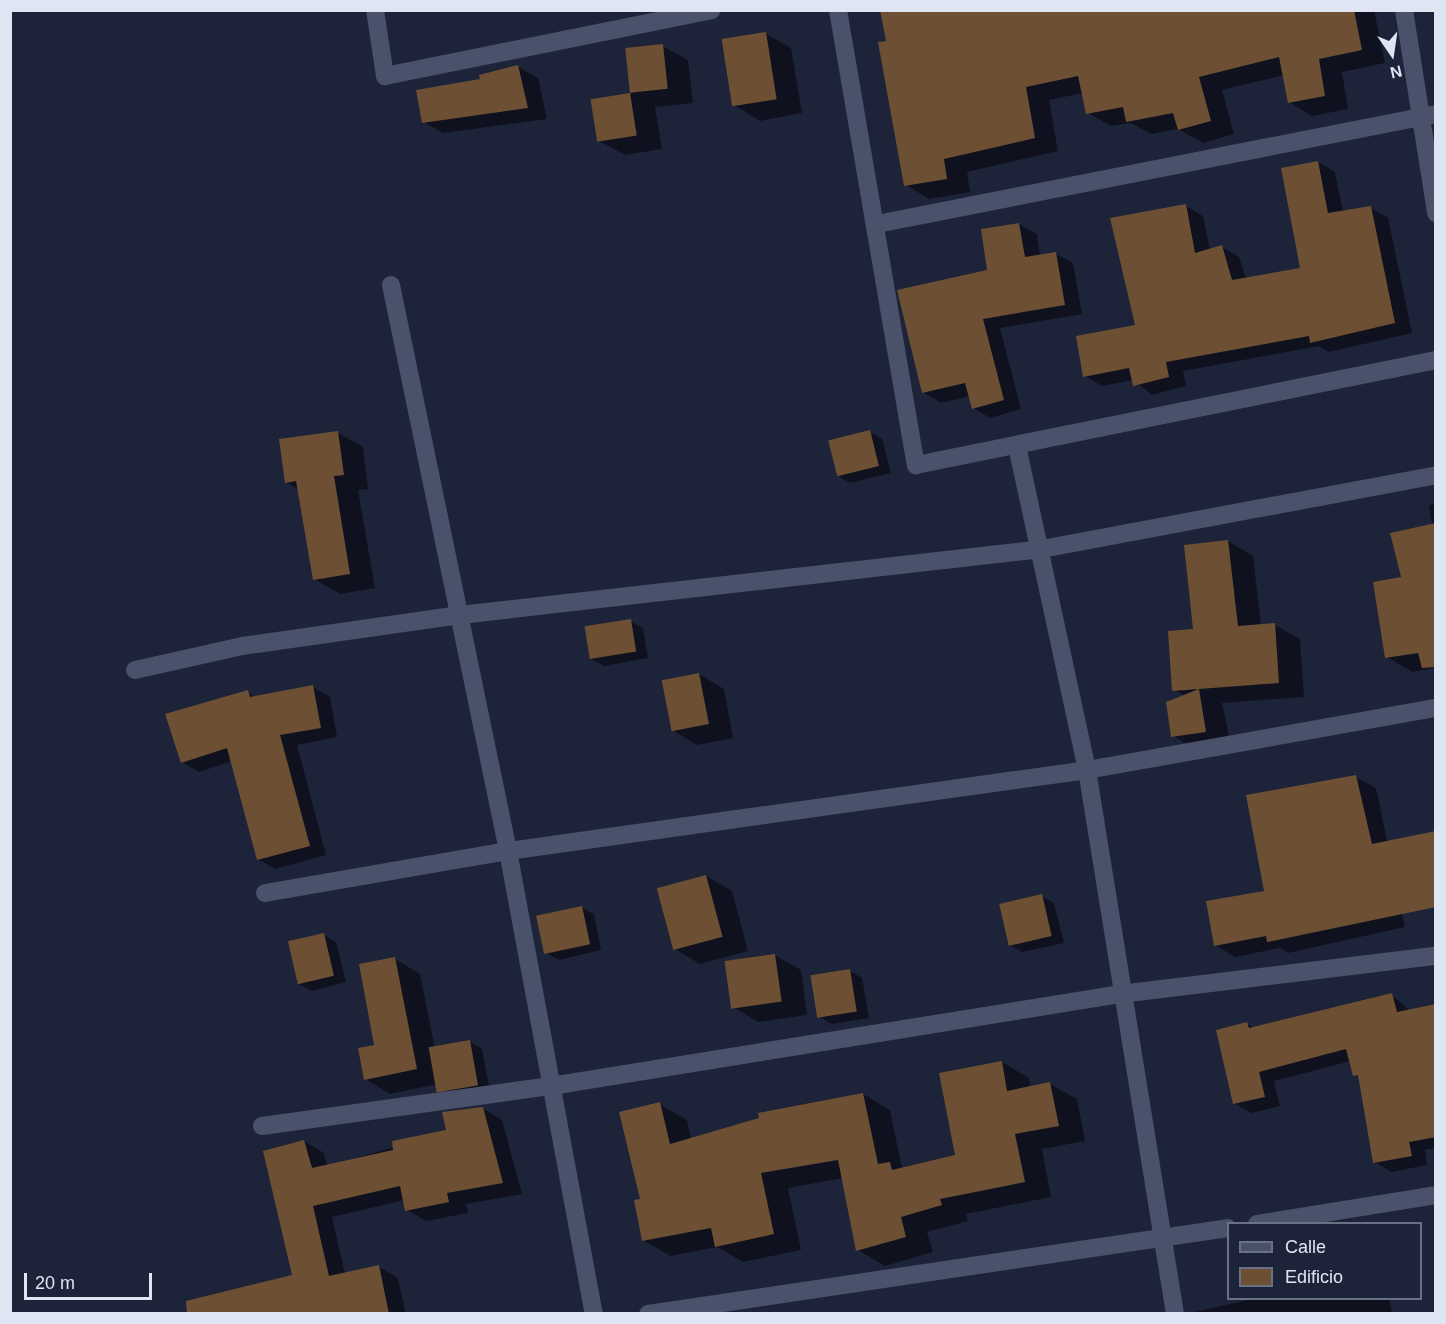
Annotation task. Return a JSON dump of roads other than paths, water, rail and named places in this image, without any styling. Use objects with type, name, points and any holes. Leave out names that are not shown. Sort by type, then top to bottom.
[{"type":"street","points":[[375,10],[385,76],[711,10]]},
{"type":"street","points":[[838,10],[877,224],[916,465],[1017,447],[1436,360]]},
{"type":"street","points":[[1404,10],[1428,116],[1436,213]]},
{"type":"street","points":[[877,224],[1428,116]]},
{"type":"street","points":[[391,285],[508,851],[594,1314]]},
{"type":"street","points":[[1017,447],[1042,549],[1087,770],[1120,994],[1175,1314]]},
{"type":"street","points":[[135,670],[242,646],[460,615],[1042,549],[1436,475]]},
{"type":"street","points":[[265,893],[508,851],[1087,770],[1436,708]]},
{"type":"street","points":[[262,1126],[551,1086],[1120,994],[1436,956]]},
{"type":"street","points":[[1269,1222],[1436,1195]]},
{"type":"street","points":[[648,1314],[1227,1228]]}]
